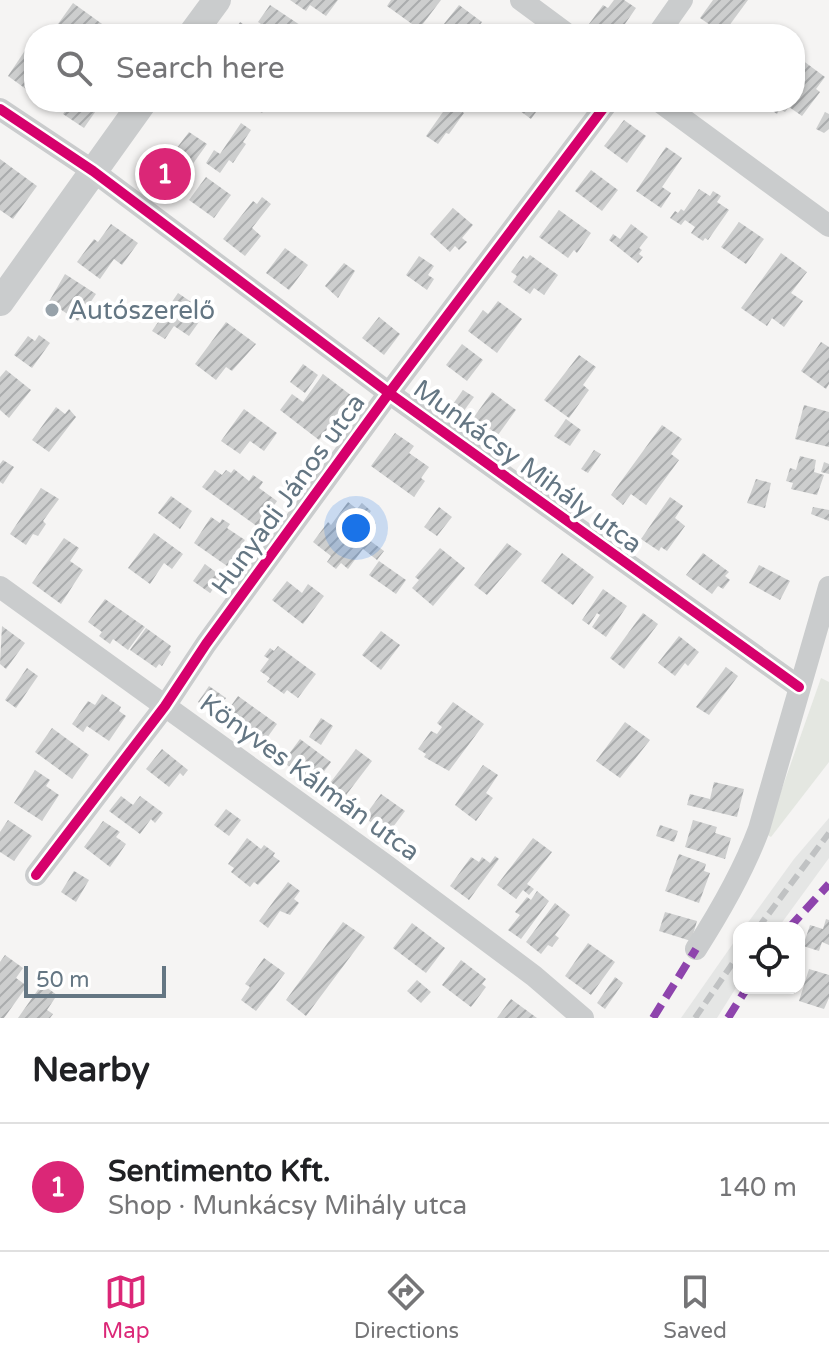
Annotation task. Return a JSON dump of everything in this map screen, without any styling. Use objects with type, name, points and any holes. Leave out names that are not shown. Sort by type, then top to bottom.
[{"type":"street","points":[[199,24],[217,0]]},
{"type":"street","points":[[521,0],[553,24]]},
{"type":"street","points":[[665,24],[682,0]]},
{"type":"street","name":"Munkácsy Mihály utca","points":[[0,109],[93,171],[389,393],[799,687]]},
{"type":"street","points":[[0,302],[136,112]]},
{"type":"street","name":"Hunyadi János utca","points":[[36,875],[165,706],[206,644],[389,393],[600,112]]},
{"type":"street","points":[[674,112],[829,226]]},
{"type":"street","name":"Könyves Kálmán utca","points":[[0,587],[422,892],[534,976],[583,1018]]},
{"type":"street","points":[[696,949],[747,862],[829,587]]},
{"type":"shaded area","points":[[821,678],[829,682],[829,762],[771,837],[766,834]]},
{"type":"shaded area","points":[[829,818],[829,858],[782,922],[748,922],[794,859]]},
{"type":"shaded area","points":[[733,944],[733,993],[717,1018],[681,1018]]},
{"type":"building","points":[[290,0],[338,0],[326,16],[310,5],[306,11]]},
{"type":"building","points":[[391,0],[441,0],[423,24],[412,24],[387,6]]},
{"type":"building","points":[[614,0],[624,0],[636,8],[625,24],[589,24],[603,5],[608,8]]},
{"type":"building","points":[[713,0],[748,0],[730,24],[709,24],[700,18]]},
{"type":"building","points":[[73,3],[102,24],[58,24]]},
{"type":"building","points":[[270,5],[298,24],[261,24],[258,22]]},
{"type":"building","points":[[459,5],[482,22],[480,24],[444,24]]},
{"type":"building","points":[[24,52],[24,88],[8,76]]},
{"type":"building","points":[[805,62],[825,77],[816,89],[820,92],[805,112]]},
{"type":"building","points":[[64,112],[95,112],[84,128]]},
{"type":"building","points":[[443,112],[464,113],[438,144],[426,136]]},
{"type":"building","points":[[522,112],[536,112],[531,119]]},
{"type":"building","points":[[825,112],[829,114],[829,129],[824,133],[816,129]]},
{"type":"building","points":[[624,120],[646,136],[627,163],[604,146]]},
{"type":"building","points":[[241,123],[251,130],[243,142],[246,144],[233,163],[229,160],[220,173],[206,163],[214,150],[220,154]]},
{"type":"building","points":[[189,132],[207,144],[165,203],[137,183],[155,158],[164,165]]},
{"type":"building","points":[[666,147],[682,158],[662,187],[671,193],[661,208],[636,191]]},
{"type":"building","points":[[0,159],[37,186],[13,219],[0,210]]},
{"type":"building","points":[[591,170],[618,190],[602,211],[575,191]]},
{"type":"building","points":[[206,177],[231,195],[214,218],[189,200]]},
{"type":"building","points":[[699,189],[710,196],[713,191],[721,196],[717,202],[729,210],[708,240],[705,238],[703,241],[691,233],[695,227],[685,220],[681,225],[670,218],[675,211],[684,211]]},
{"type":"building","points":[[262,197],[271,204],[252,228],[261,236],[245,256],[223,239],[253,201],[257,204]]},
{"type":"building","points":[[453,208],[473,225],[462,238],[467,242],[459,250],[455,246],[450,252],[430,234]]},
{"type":"building","points":[[559,210],[591,233],[577,253],[574,250],[568,258],[539,237]]},
{"type":"building","points":[[739,222],[764,239],[746,264],[721,247]]},
{"type":"building","points":[[111,224],[138,243],[122,265],[114,259],[100,279],[77,262],[94,239],[98,242]]},
{"type":"building","points":[[631,224],[648,237],[639,248],[642,250],[639,254],[643,257],[638,263],[609,240],[613,234],[620,239]]},
{"type":"building","points":[[285,248],[308,265],[289,290],[266,273]]},
{"type":"building","points":[[781,253],[807,272],[791,293],[803,301],[784,327],[772,318],[767,326],[741,308]]},
{"type":"building","points":[[530,255],[558,275],[544,295],[534,288],[530,294],[513,282],[517,276],[511,272],[523,256],[527,259]]},
{"type":"building","points":[[419,256],[434,266],[428,275],[434,279],[427,290],[406,275]]},
{"type":"building","points":[[344,263],[355,271],[338,298],[325,286]]},
{"type":"building","points":[[65,274],[96,294],[78,321],[60,309],[54,319],[43,312]]},
{"type":"building","points":[[178,293],[206,312],[189,336],[174,326],[165,339],[152,331]]},
{"type":"building","points":[[498,301],[522,319],[497,353],[468,331],[483,310],[488,314]]},
{"type":"building","points":[[379,317],[400,334],[384,355],[362,338]]},
{"type":"building","points":[[226,322],[256,344],[232,371],[226,367],[216,380],[195,364]]},
{"type":"building","points":[[39,335],[50,343],[32,368],[14,355],[28,336],[35,341]]},
{"type":"building","points":[[821,342],[829,347],[829,384],[826,389],[801,371]]},
{"type":"building","points":[[462,344],[483,360],[467,381],[446,365]]},
{"type":"building","points":[[579,355],[596,367],[583,385],[589,390],[569,418],[544,400]]},
{"type":"building","points":[[303,364],[318,375],[305,393],[290,382]]},
{"type":"building","points":[[6,370],[31,390],[9,418],[0,410],[0,377]]},
{"type":"building","points":[[323,374],[352,396],[319,440],[280,410],[292,394],[303,402]]},
{"type":"building","points":[[463,390],[474,397],[463,412],[453,404]]},
{"type":"building","points":[[492,392],[516,410],[498,435],[474,417]]},
{"type":"building","points":[[804,405],[829,412],[829,447],[795,439]]},
{"type":"building","points":[[56,407],[65,414],[69,409],[76,417],[49,452],[32,440]]},
{"type":"building","points":[[244,409],[277,433],[264,451],[250,441],[240,454],[221,441]]},
{"type":"building","points":[[566,419],[581,430],[570,446],[554,436]]},
{"type":"building","points":[[662,425],[682,439],[671,454],[679,460],[646,505],[631,494],[623,505],[611,495]]},
{"type":"building","points":[[395,433],[414,446],[409,453],[429,467],[421,478],[425,481],[414,497],[371,466]]},
{"type":"building","points":[[594,450],[601,454],[588,473],[581,469]]},
{"type":"building","points":[[800,456],[816,460],[814,472],[824,475],[817,495],[791,489],[793,483],[786,481],[790,468],[796,470]]},
{"type":"building","points":[[3,460],[14,467],[3,484],[0,482],[0,464]]},
{"type":"building","points":[[824,462],[829,464],[829,474],[821,472]]},
{"type":"building","points":[[234,469],[249,481],[253,475],[263,482],[259,488],[277,501],[258,527],[202,487],[215,470],[222,475],[226,470],[231,473]]},
{"type":"building","points":[[756,479],[771,483],[765,508],[747,503]]},
{"type":"building","points":[[41,488],[59,499],[43,521],[46,524],[38,536],[33,534],[26,545],[10,534]]},
{"type":"building","points":[[171,496],[192,511],[180,529],[158,513]]},
{"type":"building","points":[[670,497],[683,506],[675,518],[685,526],[667,551],[661,547],[659,551],[641,539]]},
{"type":"building","points":[[348,502],[357,509],[362,503],[371,511],[367,516],[376,523],[365,537],[384,551],[377,560],[363,549],[348,569],[341,563],[336,569],[327,562],[331,556],[313,542]]},
{"type":"building","points":[[439,507],[452,517],[437,536],[424,527]]},
{"type":"building","points":[[813,507],[829,510],[829,521],[811,514]]},
{"type":"building","points":[[211,517],[220,523],[222,519],[230,524],[227,528],[245,540],[227,566],[194,543]]},
{"type":"building","points":[[154,533],[183,554],[172,569],[164,563],[150,584],[128,568]]},
{"type":"building","points":[[64,538],[79,548],[70,561],[83,570],[61,604],[32,583]]},
{"type":"building","points":[[507,543],[522,554],[487,595],[474,585]]},
{"type":"building","points":[[440,548],[465,568],[433,606],[412,588],[419,580],[415,577]]},
{"type":"building","points":[[562,553],[594,577],[573,605],[541,581]]},
{"type":"building","points":[[703,553],[729,572],[725,576],[730,580],[723,589],[718,586],[712,594],[686,575]]},
{"type":"building","points":[[379,561],[406,580],[396,594],[369,575]]},
{"type":"building","points":[[205,564],[222,577],[210,593],[193,581]]},
{"type":"building","points":[[759,565],[790,581],[780,600],[749,583]]},
{"type":"building","points":[[287,581],[302,593],[308,584],[324,596],[303,624],[272,600]]},
{"type":"building","points":[[603,589],[627,606],[606,637],[592,627],[600,615],[597,613],[589,625],[582,620]]},
{"type":"building","points":[[105,599],[145,627],[128,650],[113,639],[110,644],[99,636],[102,632],[88,622]]},
{"type":"building","points":[[643,613],[658,624],[624,669],[610,658]]},
{"type":"building","points":[[2,626],[25,643],[6,669],[0,664]]},
{"type":"building","points":[[146,628],[171,646],[171,652],[162,666],[159,664],[156,668],[130,650]]},
{"type":"building","points":[[381,631],[400,645],[381,670],[362,655]]},
{"type":"building","points":[[679,636],[699,652],[675,676],[658,663]]},
{"type":"building","points":[[278,646],[316,674],[298,698],[287,690],[284,694],[267,682],[270,678],[260,671],[269,659],[264,656],[270,648],[274,651]]},
{"type":"building","points":[[726,667],[738,676],[709,715],[696,707]]},
{"type":"building","points":[[27,668],[38,676],[16,708],[5,700]]},
{"type":"building","points":[[209,686],[226,698],[214,714],[198,702]]},
{"type":"building","points":[[102,694],[121,707],[119,711],[126,716],[109,741],[87,726],[83,732],[72,724],[88,701],[95,705]]},
{"type":"building","points":[[238,696],[277,724],[259,749],[221,720]]},
{"type":"building","points":[[453,702],[484,724],[449,771],[424,757],[426,754],[418,749],[431,731],[437,734],[442,727],[437,723]]},
{"type":"building","points":[[321,718],[333,726],[321,745],[309,737]]},
{"type":"building","points":[[625,722],[650,740],[620,778],[596,761]]},
{"type":"building","points":[[52,728],[89,755],[72,779],[35,752]]},
{"type":"building","points":[[300,739],[331,762],[314,785],[283,762]]},
{"type":"building","points":[[162,749],[188,770],[183,776],[180,773],[169,787],[146,769]]},
{"type":"building","points":[[356,749],[372,761],[343,799],[327,787]]},
{"type":"building","points":[[483,765],[498,775],[486,793],[493,798],[476,821],[455,805]]},
{"type":"building","points":[[35,770],[50,780],[46,786],[59,795],[42,821],[14,803]]},
{"type":"building","points":[[714,782],[744,789],[737,817],[687,805],[690,794],[710,799]]},
{"type":"building","points":[[381,794],[405,811],[387,835],[364,817]]},
{"type":"building","points":[[121,796],[133,805],[140,796],[163,813],[155,823],[151,819],[140,834],[109,811]]},
{"type":"building","points":[[226,809],[241,820],[229,836],[214,825]]},
{"type":"building","points":[[8,820],[32,836],[14,861],[0,852],[0,832]]},
{"type":"building","points":[[693,820],[717,827],[715,833],[731,838],[725,859],[685,847]]},
{"type":"building","points":[[103,821],[120,832],[116,837],[126,844],[110,867],[84,847]]},
{"type":"building","points":[[660,825],[678,831],[674,842],[656,836]]},
{"type":"building","points":[[247,838],[261,849],[264,845],[280,861],[258,885],[254,882],[250,887],[231,872],[234,868],[228,864]]},
{"type":"building","points":[[533,838],[552,852],[527,884],[534,889],[529,895],[523,890],[516,899],[497,885]]},
{"type":"building","points":[[679,854],[706,864],[704,871],[710,873],[699,903],[665,891]]},
{"type":"building","points":[[495,856],[499,859],[469,900],[450,886],[471,857],[479,862],[482,857],[490,863]]},
{"type":"building","points":[[74,871],[89,880],[76,902],[61,892]]},
{"type":"building","points":[[288,882],[300,891],[294,899],[299,903],[290,915],[280,911],[268,928],[259,921]]},
{"type":"building","points":[[537,891],[549,901],[521,939],[508,930],[520,915],[515,912],[527,897],[531,900]]},
{"type":"building","points":[[555,903],[570,915],[555,935],[559,938],[541,954],[526,942]]},
{"type":"building","points":[[665,912],[697,921],[691,941],[659,931]]},
{"type":"building","points":[[826,919],[829,920],[829,945],[822,942],[819,951],[805,947],[810,925],[823,929]]},
{"type":"building","points":[[343,922],[365,937],[306,1016],[286,1000]]},
{"type":"building","points":[[412,923],[445,948],[426,973],[393,948]]},
{"type":"building","points":[[588,943],[615,962],[591,995],[565,976]]},
{"type":"building","points":[[5,955],[23,968],[16,978],[27,986],[4,1018],[0,1018],[0,962]]},
{"type":"building","points":[[264,958],[285,973],[256,1011],[241,1000],[250,987],[245,984]]},
{"type":"building","points":[[461,960],[486,979],[482,984],[486,987],[471,1007],[442,985]]},
{"type":"building","points":[[809,969],[829,975],[829,998],[824,1009],[799,1001],[801,994],[805,994]]},
{"type":"building","points":[[615,977],[623,983],[605,1009],[597,1003]]},
{"type":"building","points":[[417,980],[431,992],[421,1003],[407,991]]},
{"type":"building","points":[[42,984],[57,995],[47,1010],[53,1014],[50,1018],[18,1018]]},
{"type":"building","points":[[511,999],[537,1018],[497,1018]]},
{"type":"railway","points":[[762,922],[829,833]]},
{"type":"railway","points":[[695,1018],[733,963]]},
{"type":"marked path","points":[[794,922],[829,884]]},
{"type":"marked path","points":[[653,1018],[696,949]]},
{"type":"marked path","points":[[728,1018],[743,994]]},
{"type":"cycle path","points":[[0,109],[93,171],[389,393],[799,687]]},
{"type":"cycle path","points":[[36,875],[165,706],[206,644],[389,393],[600,112]]},
{"type":"place","name":"Sentimento Kft.","points":[[165,174]]},
{"type":"place","name":"Autószerelő","points":[[52,310]]}]
